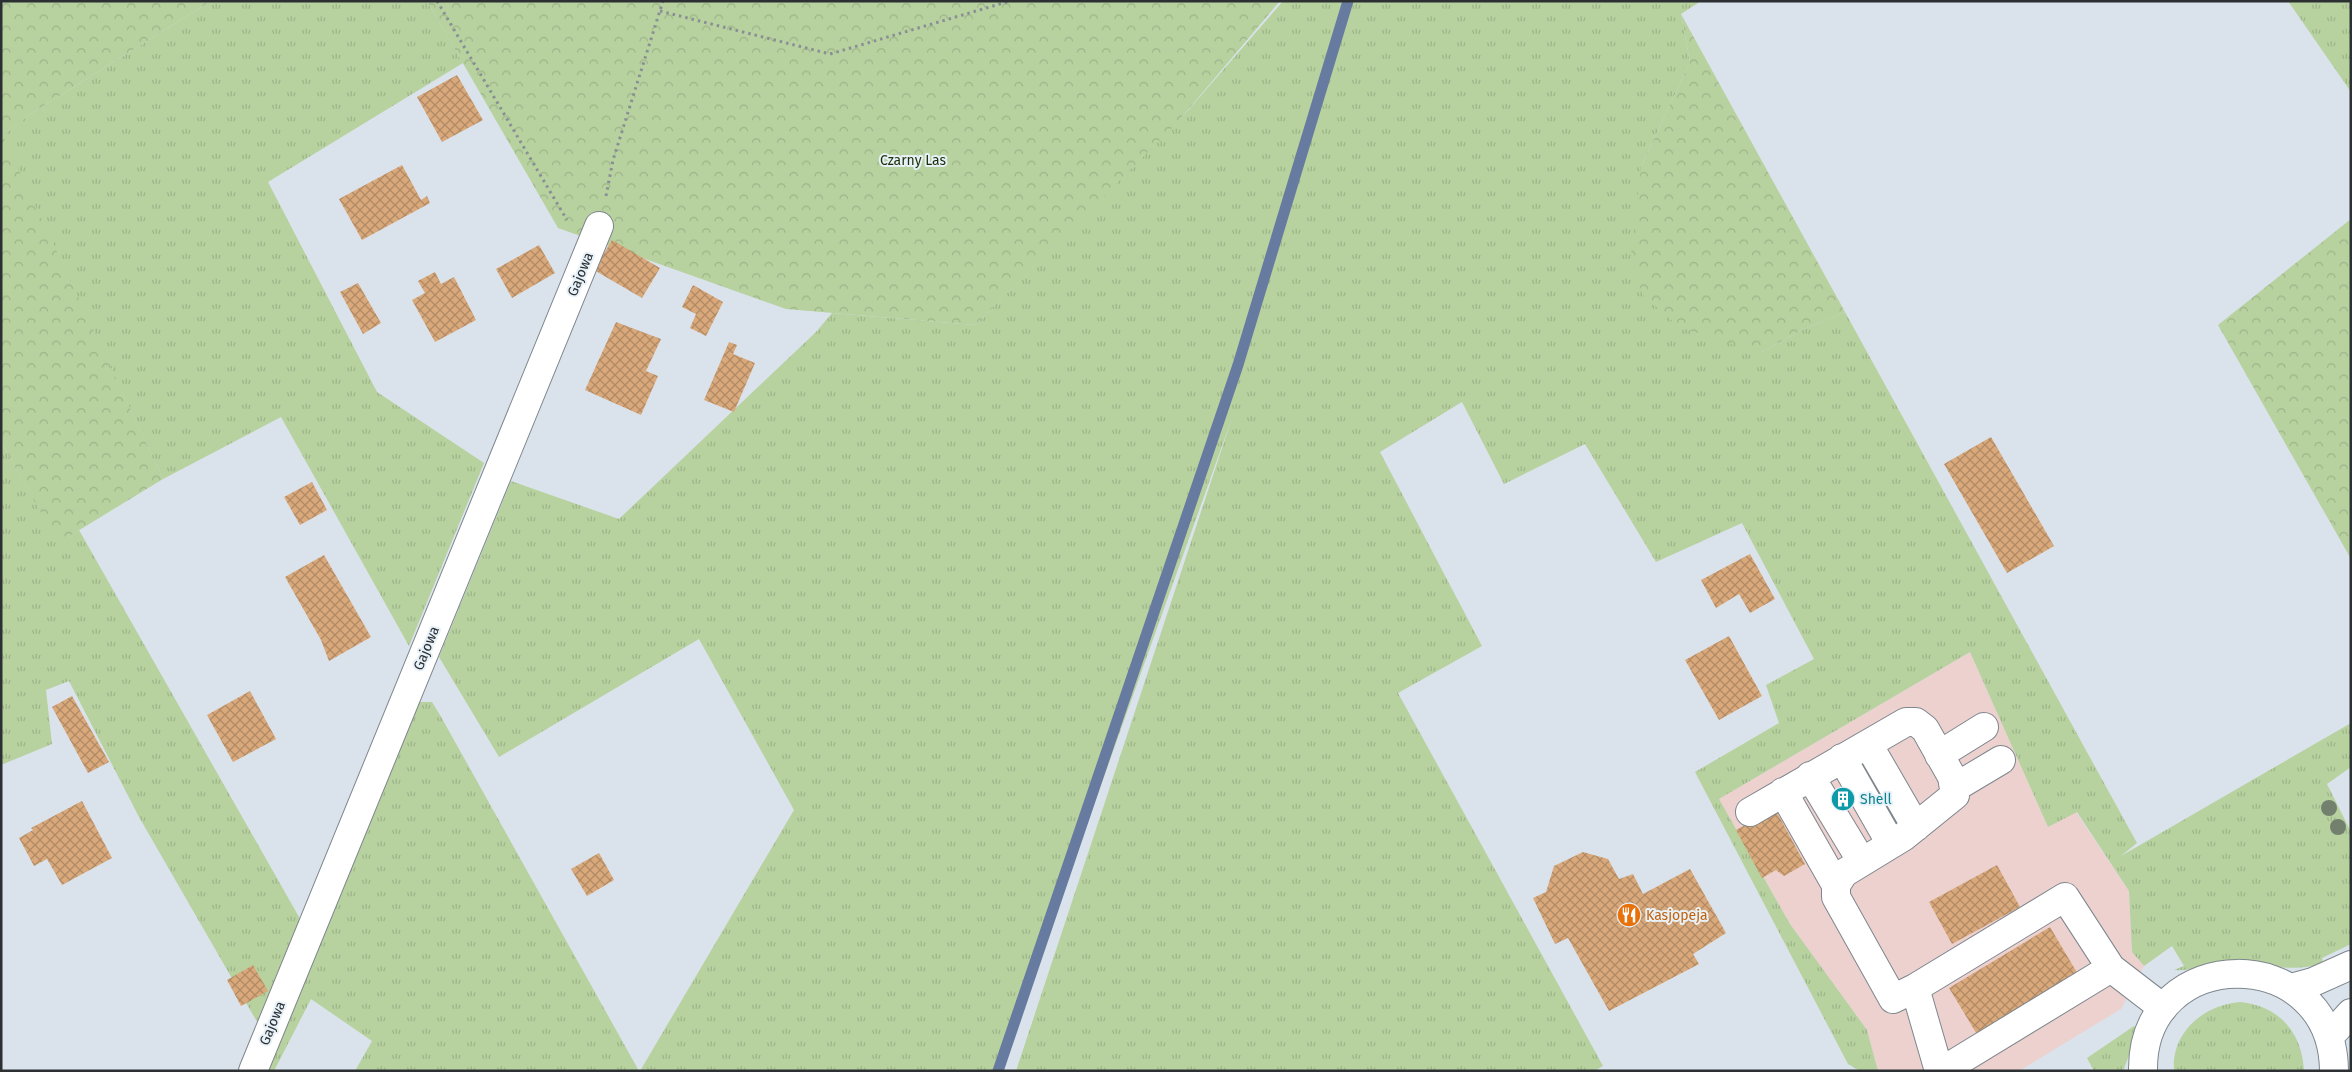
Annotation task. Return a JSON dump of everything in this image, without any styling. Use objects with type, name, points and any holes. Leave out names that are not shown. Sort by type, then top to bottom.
[{"type":"street","name":"Gajowa","points":[[253,1071],[599,226]]},
{"type":"street","points":[[1750,812],[1906,722],[1916,722],[1925,730],[1952,777],[1955,795],[1892,844],[1844,873],[1836,885]]},
{"type":"street","points":[[1939,755],[1984,726]]},
{"type":"street","points":[[1868,744],[1916,827]]},
{"type":"street","points":[[1842,758],[1892,844]]},
{"type":"street","points":[[1954,788],[2000,760]]},
{"type":"street","points":[[1810,776],[1862,862]]},
{"type":"street","points":[[1783,792],[1836,885],[1836,897],[1893,999],[1915,988],[2065,897],[2111,968],[2163,1008]]},
{"type":"street","points":[[2290,988],[2313,982],[2351,965]]},
{"type":"street","points":[[1915,988],[1940,1071],[2111,968]]},
{"type":"street","points":[[2143,1071],[2147,1040],[2163,1008],[2190,986],[2223,973],[2258,974],[2290,988],[2314,1009],[2329,1037],[2334,1071]]},
{"type":"street","points":[[2329,1037],[2351,1013]]},
{"type":"path","points":[[437,1],[587,255]]},
{"type":"path","points":[[599,226],[613,160],[663,1]]},
{"type":"path","points":[[660,10],[830,54],[1010,1]]},
{"type":"shaded area","name":"Shell","points":[[1970,652],[2048,827],[2076,812],[2129,891],[2132,952],[2144,966],[2121,1009],[2019,1071],[1878,1071],[1867,1030],[1790,924],[1719,799]]},
{"type":"green space","points":[[1,1],[211,1],[32,113],[3,136],[163,479],[58,543],[1,442]]},
{"type":"green space","points":[[211,1],[427,1],[463,63],[268,182],[377,392],[484,463],[409,646],[281,417],[163,479],[2,136],[32,113]]},
{"type":"green space","name":"Czarny Las","points":[[427,1],[1280,1],[1176,124],[975,325],[786,309],[558,228]]},
{"type":"green space","points":[[1283,1],[1701,1],[1681,14],[1690,62],[1641,167],[1760,353],[1802,330],[1845,312],[2137,843],[2121,856],[2351,723],[2351,767],[2327,784],[2351,832],[2351,944],[2322,958],[2323,964],[2302,967],[2281,967],[2235,960],[2174,970],[2184,966],[2172,946],[2144,966],[2132,952],[2129,891],[2077,812],[2048,827],[1970,652],[1719,799],[1790,924],[1867,1030],[1878,1071],[1860,1071],[1848,1064],[1695,772],[1779,723],[1766,685],[1814,659],[1742,523],[1656,562],[1585,444],[1504,484],[1462,402],[1380,452],[1482,646],[1398,693],[1603,1066],[1594,1071],[1016,1071],[1232,418],[999,1071],[640,1071],[794,810],[699,639],[499,757],[439,657],[511,481],[619,519],[816,332],[832,313],[975,325],[1183,116]]},
{"type":"green space","points":[[2288,1],[2351,1],[2351,92]]},
{"type":"green space","points":[[1681,14],[1845,312],[1802,330],[1760,353],[1679,327],[1642,294],[1631,255],[1641,167],[1690,62]]},
{"type":"green space","points":[[2351,219],[2351,559],[2218,325]]},
{"type":"green space","points":[[1,442],[58,542],[79,530],[303,924],[260,1027],[139,817],[69,681],[46,690],[52,744],[1,765]]},
{"type":"green space","points":[[419,702],[432,702],[440,715],[639,1071],[355,1071],[372,1041],[311,999],[274,1071],[261,1071]]},
{"type":"green space","points":[[2240,1002],[2266,1009],[2286,1023],[2299,1044],[2304,1071],[2174,1071],[2174,1057],[2178,1044],[2192,1023],[2214,1009]]},
{"type":"green space","points":[[2134,1026],[2138,1032],[2123,1071],[2094,1071],[2087,1058]]},
{"type":"building","points":[[457,75],[483,120],[442,142],[417,97]]},
{"type":"building","points":[[402,165],[421,200],[427,196],[430,203],[362,240],[339,199]]},
{"type":"building","points":[[612,240],[660,268],[642,298],[594,270]]},
{"type":"building","points":[[539,245],[555,273],[512,298],[496,269]]},
{"type":"building","points":[[435,272],[441,284],[454,277],[476,320],[435,342],[412,300],[425,293],[418,281]]},
{"type":"building","points":[[358,283],[381,323],[363,334],[340,292]]},
{"type":"building","points":[[693,285],[723,302],[706,336],[690,328],[696,314],[682,307]]},
{"type":"building","points":[[616,322],[661,339],[646,371],[658,376],[641,415],[585,390]]},
{"type":"building","points":[[729,342],[737,345],[733,354],[755,363],[734,412],[704,400]]},
{"type":"building","points":[[1991,437],[2054,546],[2007,573],[1944,464]]},
{"type":"building","points":[[312,482],[327,510],[300,525],[284,497]]},
{"type":"building","points":[[1750,554],[1775,599],[1750,613],[1739,594],[1716,608],[1701,580]]},
{"type":"building","points":[[324,555],[371,637],[329,661],[321,640],[285,577]]},
{"type":"building","points":[[1729,636],[1762,696],[1719,720],[1685,660]]},
{"type":"building","points":[[250,691],[276,739],[233,762],[207,715]]},
{"type":"building","points":[[72,696],[109,762],[88,773],[52,707]]},
{"type":"building","points":[[82,801],[112,858],[62,885],[47,859],[34,866],[19,838],[33,830],[31,828]]},
{"type":"building","points":[[1775,809],[1805,864],[1784,876],[1776,870],[1762,878],[1736,830]]},
{"type":"building","name":"Kasjopeja","points":[[1583,852],[1608,859],[1619,879],[1633,874],[1643,894],[1690,869],[1726,933],[1693,954],[1699,964],[1609,1011],[1568,938],[1555,944],[1533,898],[1546,892],[1554,866]]},
{"type":"building","points":[[599,853],[614,880],[587,896],[571,869]]},
{"type":"building","points":[[1997,865],[2020,907],[1952,944],[1929,902]]},
{"type":"building","points":[[2050,927],[2079,976],[1978,1036],[1949,988]]},
{"type":"building","points":[[253,965],[268,991],[241,1006],[227,980]]},
{"type":"waterway","points":[[998,1071],[1238,365],[1348,1]]},
{"type":"place","name":"Shell","points":[[1843,799]]},
{"type":"place","name":"Kasjopeja","points":[[1629,915]]}]
